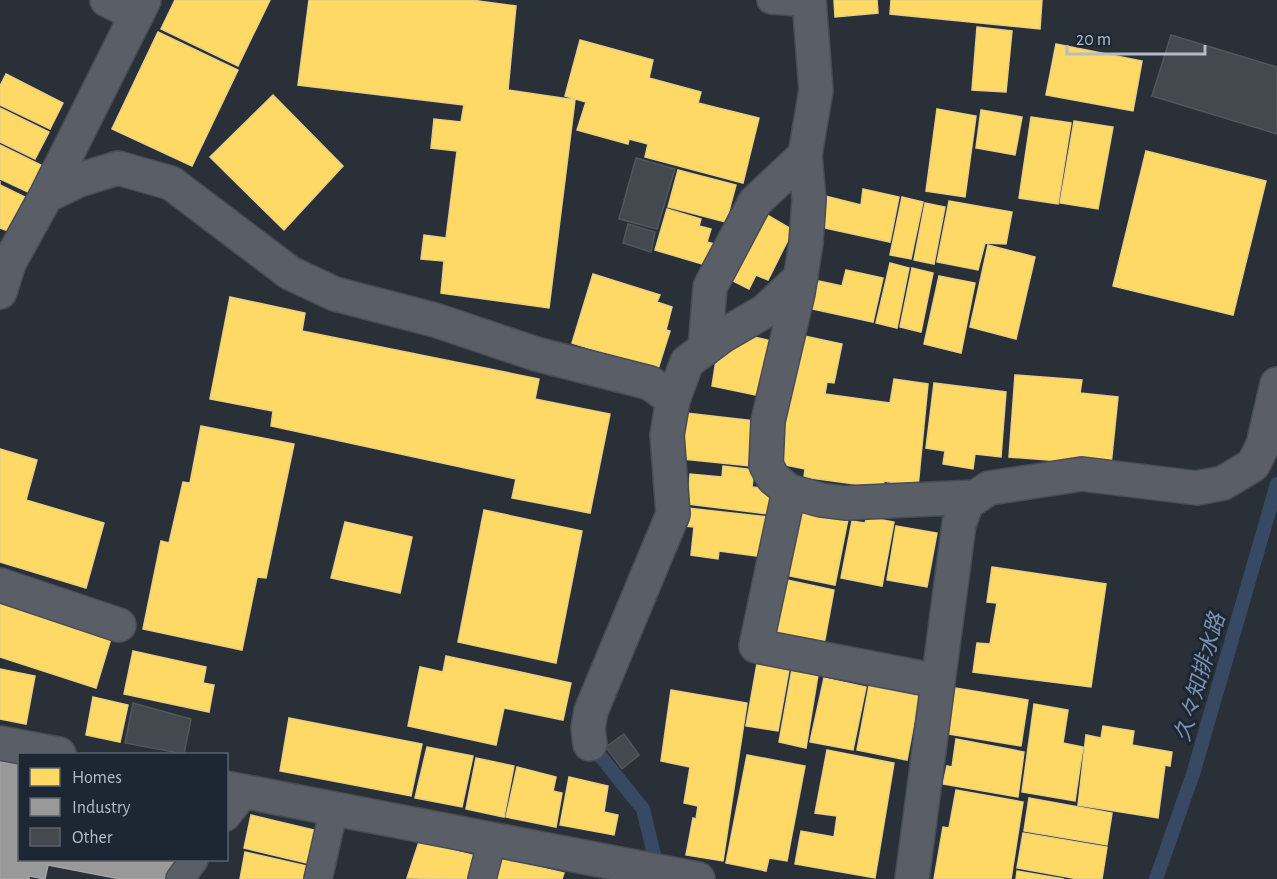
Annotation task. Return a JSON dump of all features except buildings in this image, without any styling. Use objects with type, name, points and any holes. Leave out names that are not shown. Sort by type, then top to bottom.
[{"type":"street","points":[[1,287],[9,263],[46,196],[140,7],[107,0]]},
{"type":"street","points":[[809,2],[816,90],[804,155],[809,199],[806,243],[801,277],[768,421],[766,465],[773,478],[789,491],[821,500],[845,502],[975,497]]},
{"type":"street","points":[[705,349],[710,287],[755,202],[804,155]]},
{"type":"street","points":[[46,196],[80,180],[118,168],[171,183],[290,273],[335,294],[435,320],[536,354],[650,383],[674,400]]},
{"type":"street","points":[[590,744],[588,728],[591,711],[673,514],[667,435],[674,400],[687,362],[722,336],[765,311],[801,277]]},
{"type":"street","points":[[912,879],[958,524],[967,503],[989,488],[1082,474],[1197,488],[1223,483],[1252,465],[1263,445],[1277,384]]},
{"type":"street","points":[[789,491],[756,646],[938,681]]},
{"type":"street","points":[[0,585],[119,625]]},
{"type":"street","points":[[0,743],[54,753]]},
{"type":"street","points":[[236,790],[671,874]]},
{"type":"lane","points":[[771,0],[809,2]]},
{"type":"lane","points":[[228,812],[236,790]]},
{"type":"lane","points":[[318,879],[334,809]]},
{"type":"lane","points":[[482,879],[492,840]]},
{"type":"lane","points":[[180,879],[193,861]]},
{"type":"waterway","name":"久々知排水路","points":[[1156,879],[1193,774],[1277,484]]},
{"type":"waterway","points":[[601,757],[643,809],[658,871]]}]
